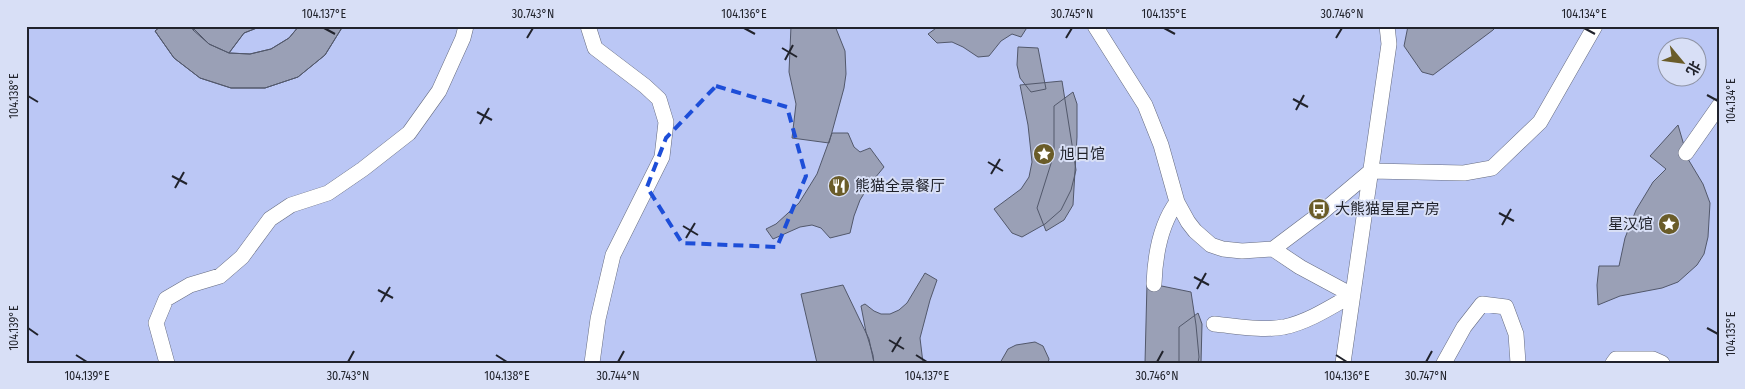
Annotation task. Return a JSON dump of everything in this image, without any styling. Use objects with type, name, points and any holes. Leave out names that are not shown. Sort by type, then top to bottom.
[{"type":"lane","points":[[167,363],[156,323],[166,299],[190,285],[220,276],[242,257],[270,219],[291,205],[328,193],[363,169],[409,132],[439,91],[463,38],[466,26]]},
{"type":"lane","points":[[588,26],[595,48],[659,99],[666,122],[662,157],[613,255],[598,319],[592,363]]},
{"type":"lane","points":[[1095,26],[1145,105],[1161,145],[1178,202],[1195,231],[1211,245],[1222,249],[1242,251],[1273,249],[1370,171],[1464,173],[1492,168],[1540,122],[1595,26]]},
{"type":"lane","points":[[1343,363],[1389,44],[1387,26]]},
{"type":"lane","points":[[1686,153],[1719,106]]},
{"type":"lane","points":[[1154,284],[1154,266],[1162,230],[1178,202]]},
{"type":"lane","points":[[1273,249],[1352,296]]},
{"type":"lane","points":[[1214,324],[1267,328],[1284,327],[1317,314],[1352,296]]},
{"type":"lane","points":[[1444,363],[1464,327],[1482,304],[1506,307],[1516,334],[1518,363]]},
{"type":"lane","points":[[1613,363],[1616,359],[1653,359],[1662,363]]},
{"type":"highlighted area","points":[[716,86],[787,107],[806,176],[777,247],[682,243],[647,187],[666,138]]},
{"type":"shaded area","points":[[26,26],[1719,26],[1719,363],[26,363]]},
{"type":"building","points":[[161,26],[191,26],[193,30],[198,26],[262,26],[244,33],[229,53],[250,54],[271,49],[289,38],[299,26],[343,26],[325,55],[298,77],[265,88],[231,88],[200,78],[174,58],[155,31]]},
{"type":"building","points":[[161,26],[191,26],[209,44],[229,53],[250,54],[271,49],[289,38],[299,26],[343,26],[325,55],[298,77],[265,88],[231,88],[200,78],[174,58],[155,31]]},
{"type":"building","points":[[198,26],[262,26],[244,33],[229,53],[209,44],[193,30]]},
{"type":"building","points":[[791,26],[835,26],[845,51],[846,74],[844,88],[829,143],[792,138],[796,104],[789,72]]},
{"type":"building","points":[[939,26],[1028,26],[1021,37],[1012,34],[1001,41],[989,56],[978,57],[952,42],[937,43],[928,34]]},
{"type":"building","points":[[1408,26],[1497,26],[1433,75],[1422,72],[1404,46]]},
{"type":"building","points":[[1018,47],[1038,48],[1046,89],[1031,92],[1020,78],[1017,65]]},
{"type":"building","points":[[1062,81],[1076,170],[1071,190],[1061,210],[1045,224],[1022,237],[1012,233],[994,209],[1021,189],[1029,177],[1032,162],[1028,125],[1020,85]]},
{"type":"building","points":[[1073,92],[1077,104],[1077,137],[1073,205],[1064,220],[1046,231],[1037,208],[1054,154],[1054,106]]},
{"type":"building","points":[[1678,125],[1688,159],[1703,184],[1710,203],[1708,237],[1704,254],[1697,265],[1678,282],[1662,288],[1620,296],[1598,305],[1597,285],[1599,266],[1619,266],[1625,238],[1636,210],[1653,182],[1666,169],[1650,156]]},
{"type":"building","name":"熊猫全景餐厅","points":[[832,133],[848,133],[854,147],[860,152],[870,148],[884,167],[860,200],[850,233],[830,238],[821,228],[812,225],[800,227],[773,239],[766,229],[776,224],[799,203],[817,174]]},
{"type":"building","points":[[925,273],[937,280],[920,338],[923,363],[874,363],[861,306],[865,304],[881,314],[890,314],[899,310],[907,303]]},
{"type":"building","points":[[1147,283],[1191,292],[1196,325],[1198,363],[1145,363]]},
{"type":"building","points":[[843,285],[869,339],[874,363],[817,363],[801,294]]},
{"type":"building","points":[[1198,313],[1202,324],[1201,363],[1179,363],[1179,327]]},
{"type":"building","points":[[1035,342],[1043,346],[1049,359],[1048,363],[1000,363],[1008,349],[1016,345]]},
{"type":"place","name":"旭日馆","points":[[1044,154]]},
{"type":"place","name":"熊猫全景餐厅","points":[[839,186]]},
{"type":"place","name":"大熊猫星星产房","points":[[1319,209]]},
{"type":"place","name":"星汉馆","points":[[1669,224]]}]
